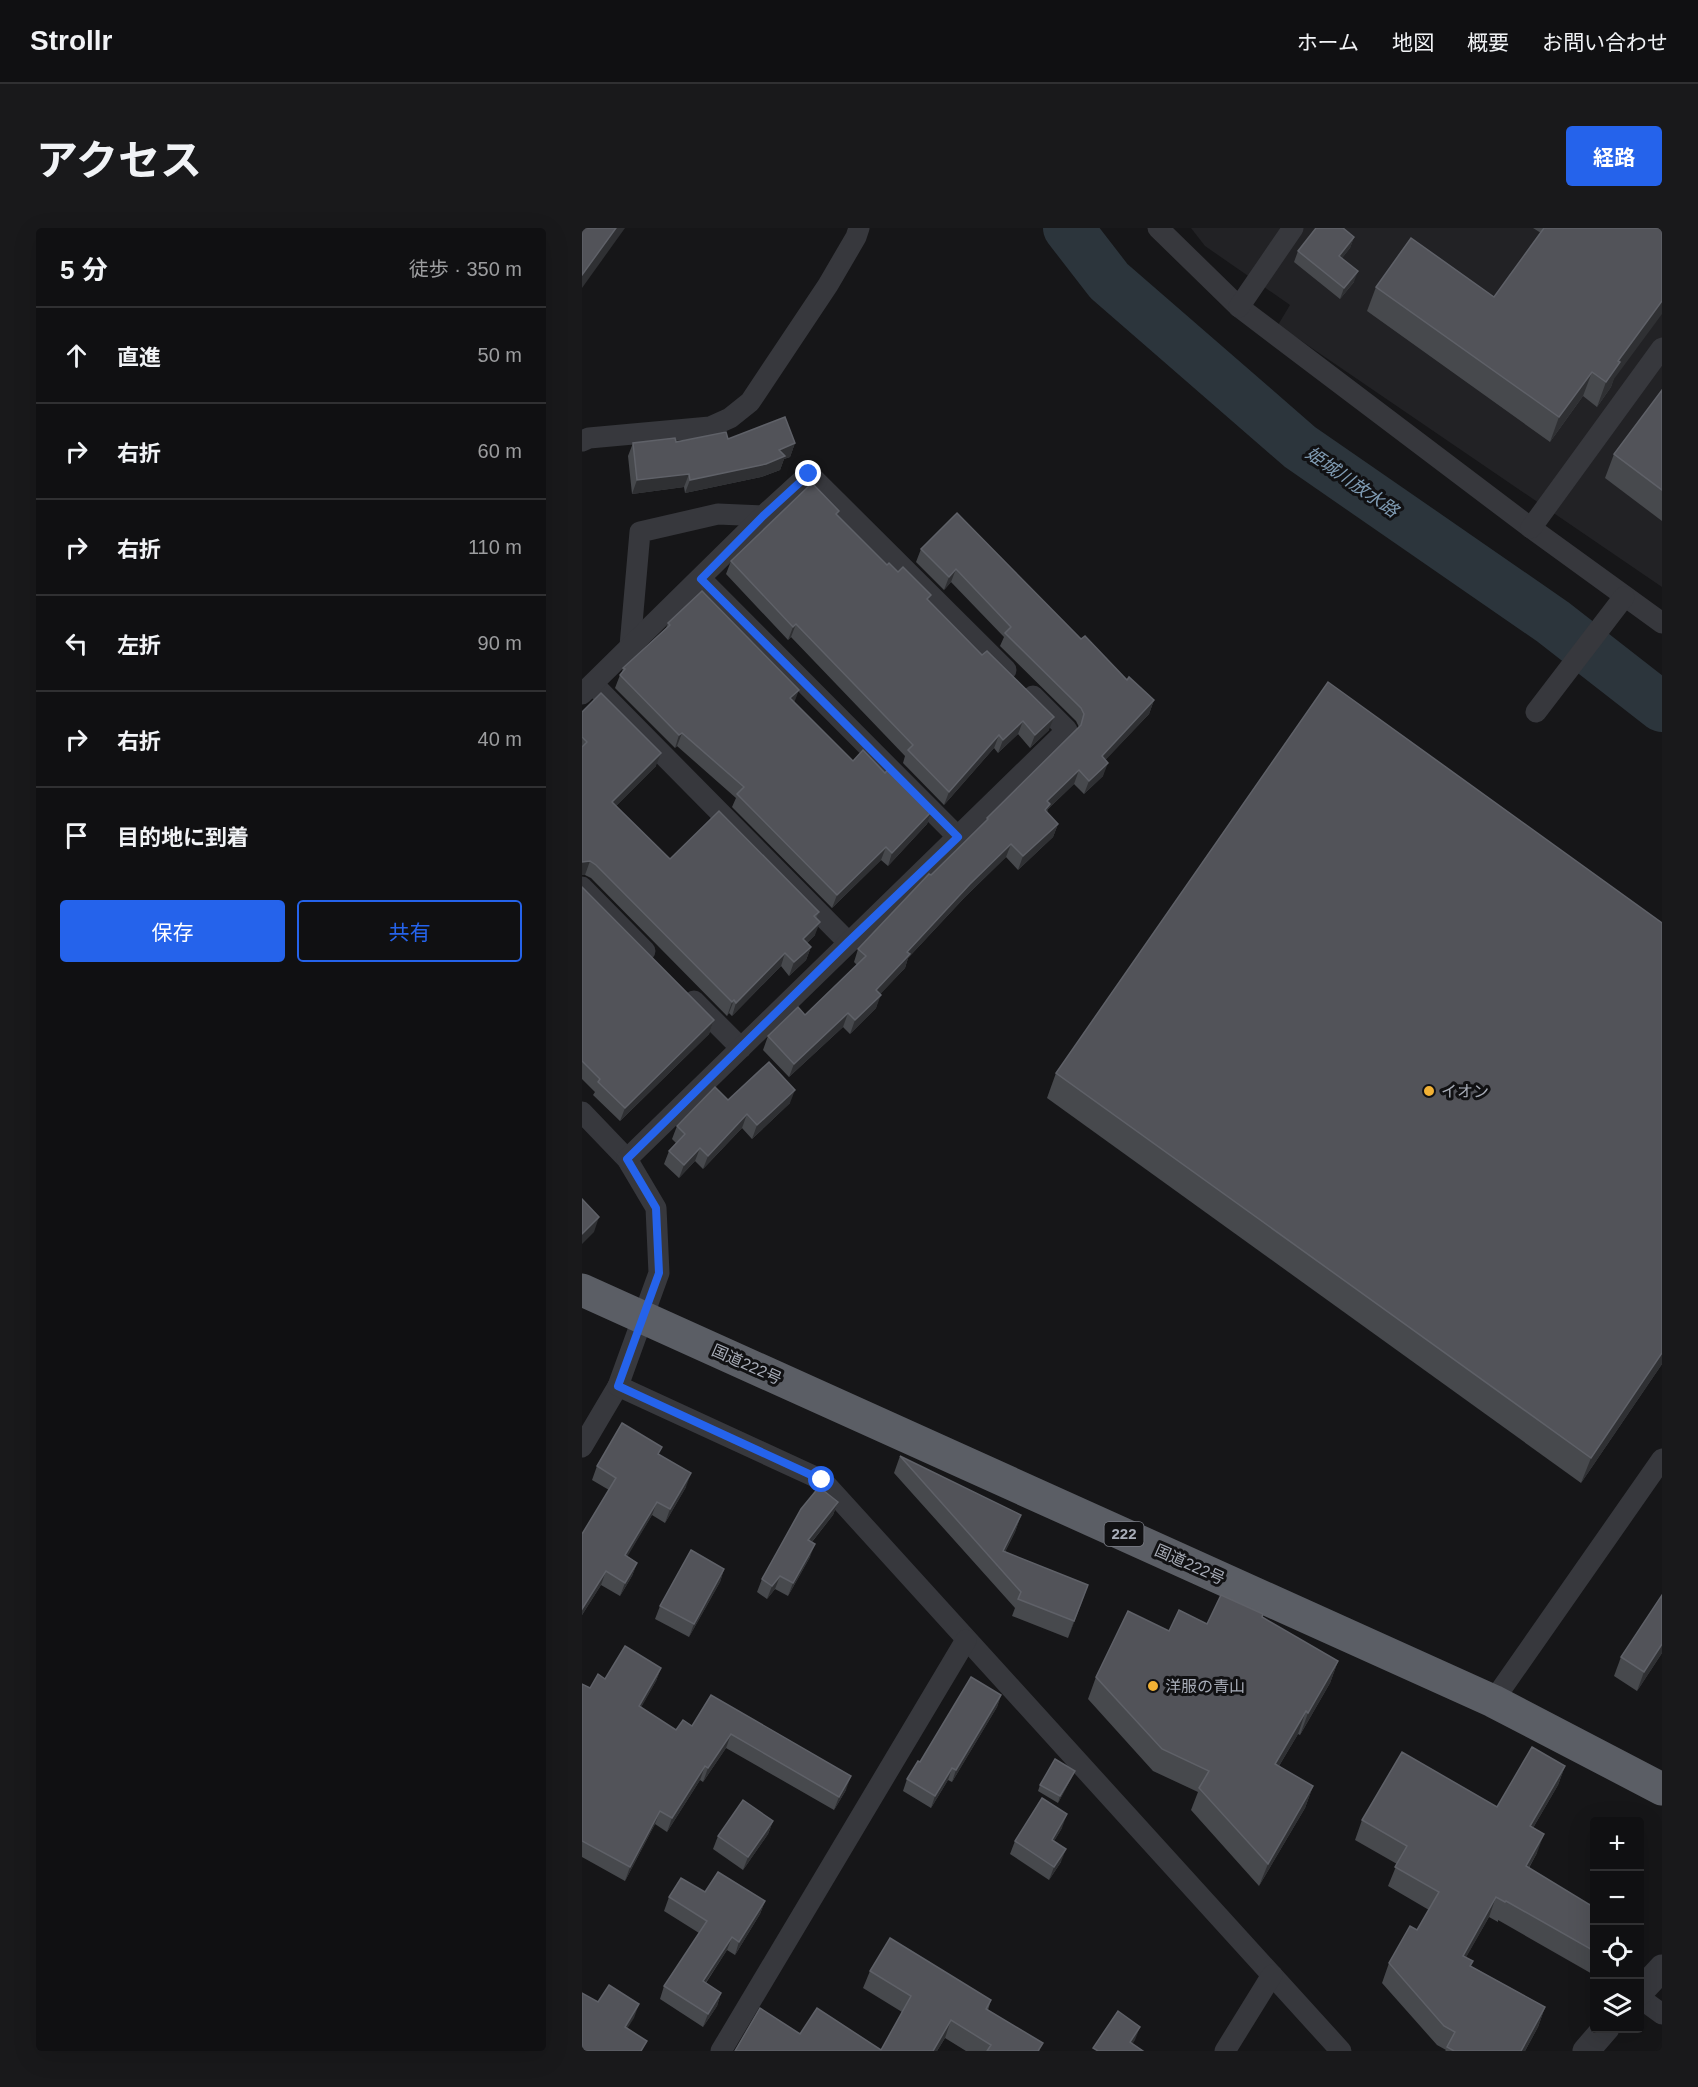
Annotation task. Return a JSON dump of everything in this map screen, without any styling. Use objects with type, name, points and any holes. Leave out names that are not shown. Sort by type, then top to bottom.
[{"type":"highway","name":"国道222号","points":[[582,1290],[1493,1701],[1662,1789]]},
{"type":"street","points":[[582,441],[589,438],[710,428],[730,418],[750,402],[828,285],[859,228]]},
{"type":"street","points":[[1158,228],[1239,307],[1531,528],[1624,597],[1662,622]]},
{"type":"street","points":[[1239,307],[1293,228]]},
{"type":"street","points":[[1531,528],[1662,348]]},
{"type":"street","points":[[627,1159],[1067,730],[809,474],[763,516],[587,689],[848,942]]},
{"type":"street","points":[[630,646],[640,532],[718,514],[763,516]]},
{"type":"street","points":[[701,579],[958,837]]},
{"type":"street","points":[[1536,712],[1624,597]]},
{"type":"street","points":[[582,887],[657,963]]},
{"type":"street","points":[[682,989],[741,1048]]},
{"type":"street","points":[[582,1113],[627,1159],[656,1208],[659,1273],[618,1386],[582,1447]]},
{"type":"street","points":[[618,1386],[822,1480],[1341,2051]]},
{"type":"street","points":[[1493,1701],[1662,1459]]},
{"type":"street","points":[[721,2051],[966,1640]]},
{"type":"street","points":[[1644,1988],[1662,1968]]},
{"type":"street","points":[[1226,2051],[1272,1975]]},
{"type":"street","points":[[1644,2001],[1662,2014]]},
{"type":"street","points":[[1586,2051],[1602,2033]]},
{"type":"shaded area","points":[[1191,228],[1662,228],[1662,587],[1278,325],[1290,305],[1205,246]]},
{"type":"building","points":[[582,228],[616,228],[582,275]]},
{"type":"building","points":[[1316,228],[1343,228],[1354,237],[1339,256],[1358,271],[1344,288],[1298,251]]},
{"type":"building","points":[[1544,228],[1662,228],[1662,301],[1618,361],[1620,362],[1606,382],[1592,372],[1559,417],[1376,287],[1411,238],[1494,297]]},
{"type":"building","points":[[1662,390],[1662,490],[1614,454]]},
{"type":"building","points":[[785,417],[795,443],[779,450],[785,456],[766,464],[690,480],[689,474],[637,480],[633,443],[675,438],[676,442],[726,432],[728,439]]},
{"type":"building","points":[[812,483],[839,511],[836,514],[887,565],[889,563],[898,572],[903,567],[931,595],[927,599],[982,655],[987,651],[1054,717],[1035,735],[1023,721],[1003,740],[999,735],[949,792],[908,750],[913,745],[796,624],[793,627],[731,561]]},
{"type":"building","points":[[957,513],[1081,639],[1085,636],[1127,680],[1129,677],[1154,700],[1102,756],[1108,763],[1089,781],[1079,770],[1047,801],[1050,804],[1045,810],[1058,824],[1023,856],[1011,844],[907,952],[910,954],[876,990],[881,995],[855,1020],[848,1013],[794,1064],[768,1036],[798,1007],[805,1015],[866,956],[858,949],[929,874],[931,875],[1081,725],[1084,714],[1081,708],[1005,633],[1011,627],[956,569],[949,577],[921,549]]},
{"type":"building","points":[[702,591],[799,690],[790,698],[853,761],[863,750],[885,773],[889,768],[932,811],[892,853],[886,847],[837,895],[737,794],[744,787],[682,733],[679,735],[620,675],[625,669],[623,668],[670,625],[668,623]]},
{"type":"building","points":[[1328,682],[1662,923],[1662,1353],[1591,1458],[1056,1073]]},
{"type":"building","points":[[601,693],[661,753],[612,802],[670,859],[719,811],[819,912],[814,916],[820,922],[803,939],[811,947],[794,962],[785,953],[736,1003],[734,1000],[732,1002],[596,865],[590,861],[582,862],[582,747],[587,742],[582,737],[582,712]]},
{"type":"building","points":[[582,887],[714,1020],[625,1108],[598,1082],[600,1079],[582,1061]]},
{"type":"building","points":[[769,1062],[795,1090],[757,1125],[747,1114],[708,1156],[700,1148],[684,1165],[669,1151],[685,1134],[677,1126],[715,1087],[728,1100]]},
{"type":"building","points":[[582,1199],[599,1217],[582,1234]]},
{"type":"building","points":[[622,1423],[662,1447],[658,1454],[691,1473],[670,1509],[657,1502],[625,1555],[637,1563],[625,1583],[606,1571],[582,1609],[582,1534],[616,1478],[597,1466]]},
{"type":"building","points":[[900,1456],[1021,1515],[1003,1551],[1088,1585],[1074,1621],[1018,1599],[1021,1592]]},
{"type":"building","points":[[819,1487],[838,1502],[808,1540],[815,1544],[793,1583],[780,1576],[772,1586],[762,1579],[801,1509]]},
{"type":"building","points":[[691,1550],[724,1569],[694,1624],[660,1606]]},
{"type":"building","points":[[1221,1595],[1263,1614],[1262,1617],[1338,1661],[1275,1764],[1313,1786],[1268,1864],[1199,1788],[1209,1771],[1162,1749],[1096,1677],[1128,1611],[1169,1631],[1179,1610],[1207,1624]]},
{"type":"building","points":[[1662,1595],[1662,1644],[1644,1672],[1621,1657]]},
{"type":"building","points":[[625,1646],[661,1668],[639,1706],[676,1730],[683,1720],[692,1726],[711,1695],[851,1776],[839,1797],[731,1734],[708,1768],[705,1766],[672,1818],[660,1811],[630,1867],[582,1841],[582,1684],[590,1688],[598,1674],[605,1679]]},
{"type":"building","points":[[971,1677],[1001,1695],[956,1770],[952,1768],[935,1796],[907,1779],[918,1761],[920,1762]]},
{"type":"building","points":[[1532,1747],[1565,1766],[1530,1826],[1544,1834],[1526,1866],[1590,1905],[1590,1949],[1496,1897],[1463,1956],[1473,1961],[1470,1966],[1545,2007],[1521,2051],[1454,2051],[1447,2047],[1455,2032],[1444,2026],[1389,1963],[1410,1926],[1417,1930],[1439,1892],[1395,1867],[1407,1846],[1362,1820],[1402,1752],[1497,1807]]},
{"type":"building","points":[[1055,1759],[1075,1771],[1060,1796],[1040,1785]]},
{"type":"building","points":[[1042,1798],[1067,1814],[1052,1840],[1066,1849],[1054,1867],[1015,1841]]},
{"type":"building","points":[[743,1800],[773,1821],[748,1857],[718,1836]]},
{"type":"building","points":[[718,1872],[765,1901],[739,1942],[732,1937],[703,1981],[721,1993],[708,2014],[664,1986],[707,1921],[669,1897],[681,1878],[705,1892]]},
{"type":"building","points":[[890,1938],[991,2000],[986,2009],[1043,2043],[1038,2051],[987,2051],[991,2045],[951,2020],[933,2051],[735,2051],[760,2008],[800,2034],[817,2008],[881,2050],[911,1996],[870,1971]]},
{"type":"building","points":[[609,1985],[639,2004],[625,2027],[647,2041],[641,2051],[582,2051],[582,1993],[598,2002]]},
{"type":"building","points":[[1118,2011],[1140,2027],[1130,2042],[1143,2051],[1098,2051],[1093,2048]]},
{"type":"waterway","name":"姫城川放水路","points":[[1068,228],[1109,281],[1300,447],[1553,622],[1662,707]]},
{"type":"place","name":"イオン","points":[[1429,1091]]},
{"type":"place","name":"洋服の青山","points":[[1153,1686]]},
{"type":"route","points":[[809,474],[763,516],[701,579],[958,837],[627,1159],[656,1208],[659,1273],[618,1386],[822,1480]]}]
